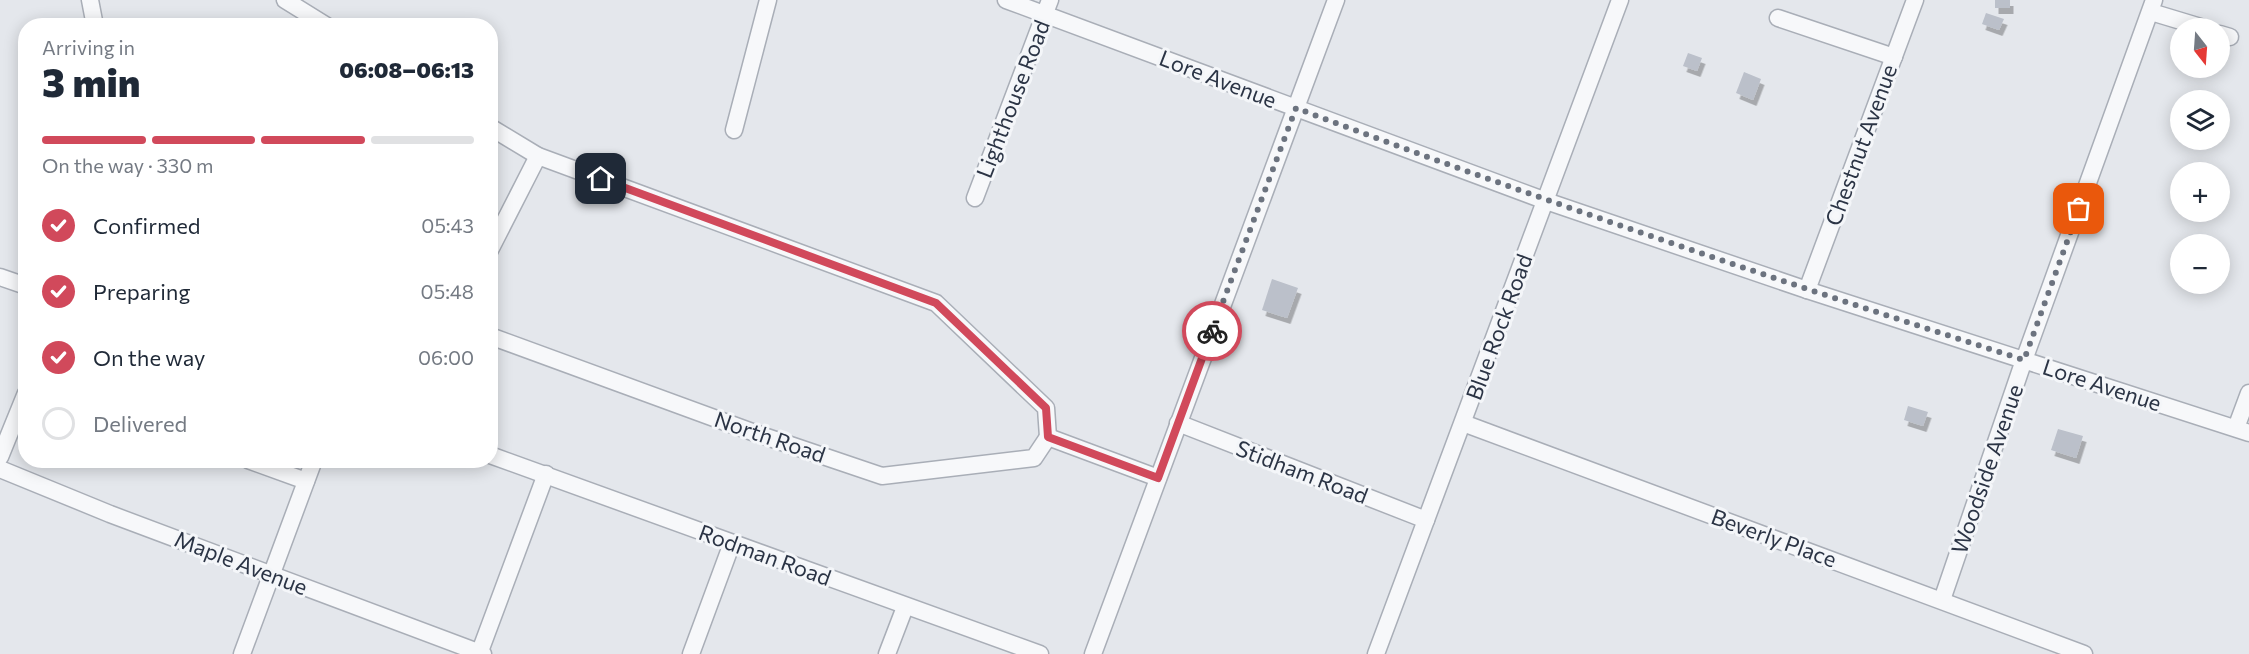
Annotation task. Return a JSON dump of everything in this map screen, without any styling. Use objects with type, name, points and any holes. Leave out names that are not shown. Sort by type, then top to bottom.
[{"type":"street","points":[[90,0],[93,18]]},
{"type":"street","points":[[285,0],[314,18]]},
{"type":"street","points":[[734,130],[768,0]]},
{"type":"street","name":"Lore Avenue","points":[[1006,0],[1048,7],[1296,108],[1546,201],[1807,290],[2242,430]]},
{"type":"street","points":[[1093,654],[1336,0]]},
{"type":"street","name":"Blue Rock Road","points":[[1376,654],[1620,0]]},
{"type":"street","name":"Chestnut Avenue","points":[[1807,290],[1915,0]]},
{"type":"street","points":[[2153,6],[2181,18]]},
{"type":"street","name":"Woodside Avenue","points":[[1942,600],[2024,360],[2153,6]]},
{"type":"street","name":"Lighthouse Road","points":[[975,198],[1048,7]]},
{"type":"street","points":[[1778,18],[1894,57]]},
{"type":"street","points":[[498,132],[538,156],[936,303],[1046,408],[1048,437],[1158,478]]},
{"type":"street","points":[[498,234],[538,156]]},
{"type":"street","points":[[0,277],[18,283]]},
{"type":"street","name":"North Road","points":[[498,339],[755,433],[882,476],[1034,458],[1048,437]]},
{"type":"street","points":[[2242,430],[2249,393]]},
{"type":"street","points":[[0,457],[18,413]]},
{"type":"street","name":"Stidham Road","points":[[1178,423],[1426,520]]},
{"type":"street","name":"Beverly Place","points":[[1463,423],[2084,654]]},
{"type":"street","name":"Rodman Road","points":[[498,458],[1040,654]]},
{"type":"street","points":[[270,468],[306,481]]},
{"type":"street","points":[[242,654],[311,468]]},
{"type":"street","name":"Maple Avenue","points":[[0,469],[480,654]]},
{"type":"street","points":[[480,654],[546,474]]},
{"type":"street","points":[[692,654],[732,543]]},
{"type":"street","points":[[887,654],[905,606]]},
{"type":"building","points":[[1995,0],[2010,0],[2010,8],[1995,8]]},
{"type":"building","points":[[1986,13],[2004,19],[1999,30],[1982,24]]},
{"type":"building","points":[[1688,53],[1702,58],[1697,71],[1683,66]]},
{"type":"building","points":[[1744,72],[1761,79],[1753,100],[1736,93]]},
{"type":"building","points":[[1272,279],[1298,288],[1287,318],[1262,310]]},
{"type":"building","points":[[1908,406],[1928,412],[1923,426],[1904,420]]},
{"type":"building","points":[[2058,429],[2083,436],[2076,458],[2051,450]]},
{"type":"way so far","points":[[1212,331],[1296,108],[1546,201],[1807,290],[2024,360],[2079,209]]},
{"type":"route","points":[[601,179],[936,303],[1046,408],[1048,437],[1158,478],[1212,331]]}]
